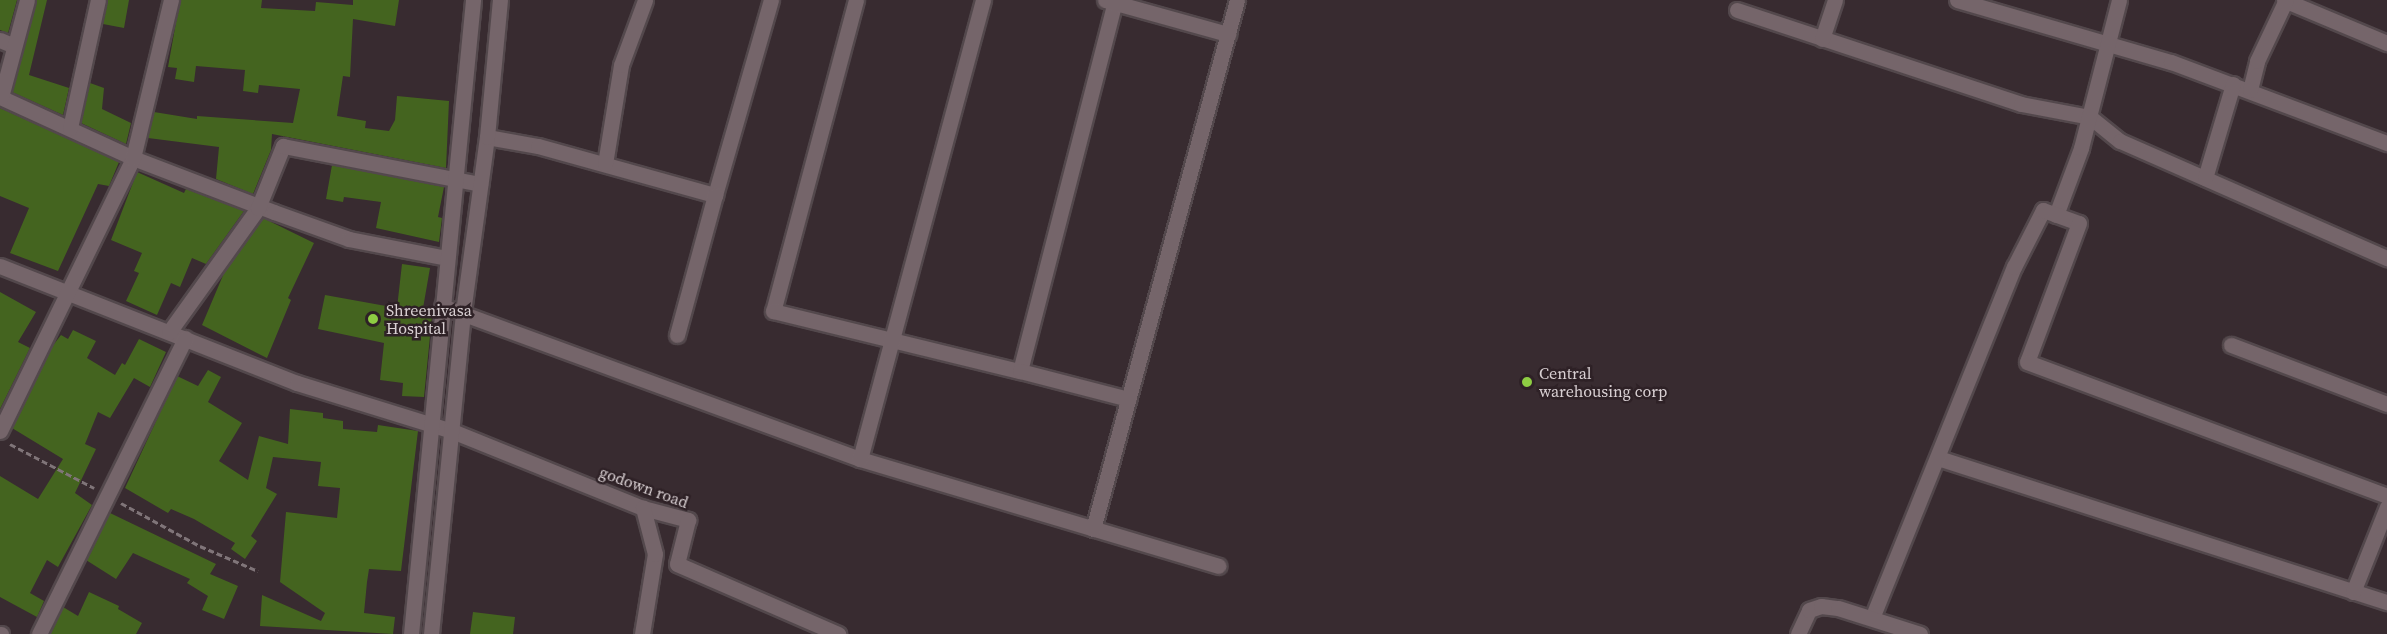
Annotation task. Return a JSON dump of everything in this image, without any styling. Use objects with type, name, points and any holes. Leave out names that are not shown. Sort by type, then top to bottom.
[{"type":"street","points":[[27,0],[1,97],[133,158],[349,239],[447,258]]},
{"type":"street","points":[[70,129],[98,0]]},
{"type":"street","points":[[0,430],[133,158],[171,0]]},
{"type":"street","points":[[411,634],[473,0]]},
{"type":"street","points":[[431,634],[463,312],[487,136],[500,0]]},
{"type":"street","points":[[606,164],[621,65],[645,0]]},
{"type":"street","points":[[677,335],[771,0]]},
{"type":"street","points":[[856,0],[773,311],[1128,399]]},
{"type":"street","points":[[860,459],[983,0]]},
{"type":"street","points":[[1093,529],[1237,0]]},
{"type":"street","points":[[1822,39],[1835,0]]},
{"type":"street","points":[[1957,0],[2233,84],[2387,143]]},
{"type":"street","points":[[2056,215],[2090,117],[2119,0]]},
{"type":"street","points":[[2250,90],[2257,61],[2285,0],[2387,43]]},
{"type":"street","points":[[1020,371],[1111,1],[1228,34]]},
{"type":"street","points":[[1737,10],[2020,104],[2090,117],[2120,141],[2387,258]]},
{"type":"street","points":[[0,40],[14,46]]},
{"type":"street","points":[[2205,178],[2233,84]]},
{"type":"street","points":[[487,136],[606,164],[715,195]]},
{"type":"street","points":[[169,332],[258,206],[283,146],[480,184]]},
{"type":"street","points":[[1872,618],[2014,267],[2043,210],[2079,223],[2027,362],[2387,496]]},
{"type":"street","name":"godown road","points":[[0,266],[297,383],[452,431],[643,508],[688,520],[677,564],[838,634]]},
{"type":"street","points":[[442,306],[860,459],[1218,566]]},
{"type":"street","points":[[39,634],[185,338]]},
{"type":"street","points":[[2231,345],[2387,404]]},
{"type":"street","points":[[1938,458],[2387,602]]},
{"type":"street","points":[[2353,592],[2387,507]]},
{"type":"street","points":[[642,634],[655,554],[643,508]]},
{"type":"street","points":[[1798,634],[1809,610],[1821,606],[1872,618],[1920,634]]},
{"type":"path","points":[[0,439],[200,546],[258,571]]},
{"type":"building","points":[[0,0],[17,0],[8,33],[0,30]]},
{"type":"building","points":[[36,0],[47,0],[29,75],[69,88],[63,115],[12,92]]},
{"type":"building","points":[[108,0],[129,0],[124,28],[103,24]]},
{"type":"building","points":[[180,0],[262,0],[261,8],[315,11],[316,2],[353,5],[353,0],[399,0],[395,26],[353,19],[350,77],[343,76],[337,116],[366,121],[365,128],[389,131],[395,120],[397,96],[449,101],[446,168],[272,134],[271,150],[253,194],[216,179],[219,147],[148,138],[154,112],[197,119],[197,116],[293,123],[300,89],[259,85],[258,93],[243,91],[245,70],[196,66],[194,82],[175,79],[177,68],[168,67]]},
{"type":"building","points":[[90,83],[104,88],[102,109],[131,123],[126,144],[81,123]]},
{"type":"building","points":[[0,108],[119,162],[109,186],[98,184],[58,271],[10,253],[29,208],[0,196]]},
{"type":"building","points":[[332,165],[444,187],[438,217],[442,218],[439,242],[376,228],[381,202],[344,197],[343,202],[326,199]]},
{"type":"building","points":[[137,172],[184,193],[186,189],[244,211],[206,264],[192,258],[180,287],[171,283],[157,315],[126,301],[139,273],[134,271],[142,253],[111,240]]},
{"type":"building","points":[[263,218],[314,243],[288,298],[291,300],[267,358],[202,325],[224,273]]},
{"type":"building","points":[[402,264],[430,268],[422,314],[432,316],[424,397],[402,396],[403,383],[380,380],[384,343],[318,329],[325,295],[397,308]]},
{"type":"building","points":[[0,292],[36,312],[18,342],[30,348],[0,409]]},
{"type":"building","points":[[73,330],[96,341],[87,358],[115,375],[122,363],[125,365],[139,339],[166,352],[150,387],[134,378],[110,418],[98,412],[85,444],[96,449],[75,493],[92,505],[58,567],[47,560],[30,593],[44,601],[37,617],[0,597],[0,476],[38,499],[63,459],[12,428],[51,348],[61,335],[68,339]]},
{"type":"building","points":[[208,370],[221,377],[208,402],[242,423],[219,461],[248,480],[259,436],[288,444],[290,409],[323,413],[323,418],[343,421],[343,429],[377,432],[378,425],[418,431],[401,571],[369,569],[367,582],[364,613],[395,617],[393,634],[260,626],[262,595],[321,621],[325,613],[280,582],[286,512],[337,518],[340,488],[318,486],[321,462],[273,457],[266,488],[277,494],[251,536],[257,541],[245,559],[231,549],[235,543],[194,519],[171,509],[168,513],[125,488],[177,376],[198,386]]},
{"type":"building","points":[[110,513],[216,564],[210,574],[238,586],[224,619],[202,610],[208,596],[187,583],[190,579],[133,553],[116,579],[86,560]]},
{"type":"building","points":[[89,592],[119,606],[118,609],[142,623],[136,634],[50,634],[63,607],[78,616]]},
{"type":"building","points":[[473,612],[515,617],[513,634],[470,634]]},
{"type":"place","name":"Shreenivasa Hospital","points":[[373,319]]},
{"type":"place","name":"Central warehousing corp","points":[[1527,382]]}]
